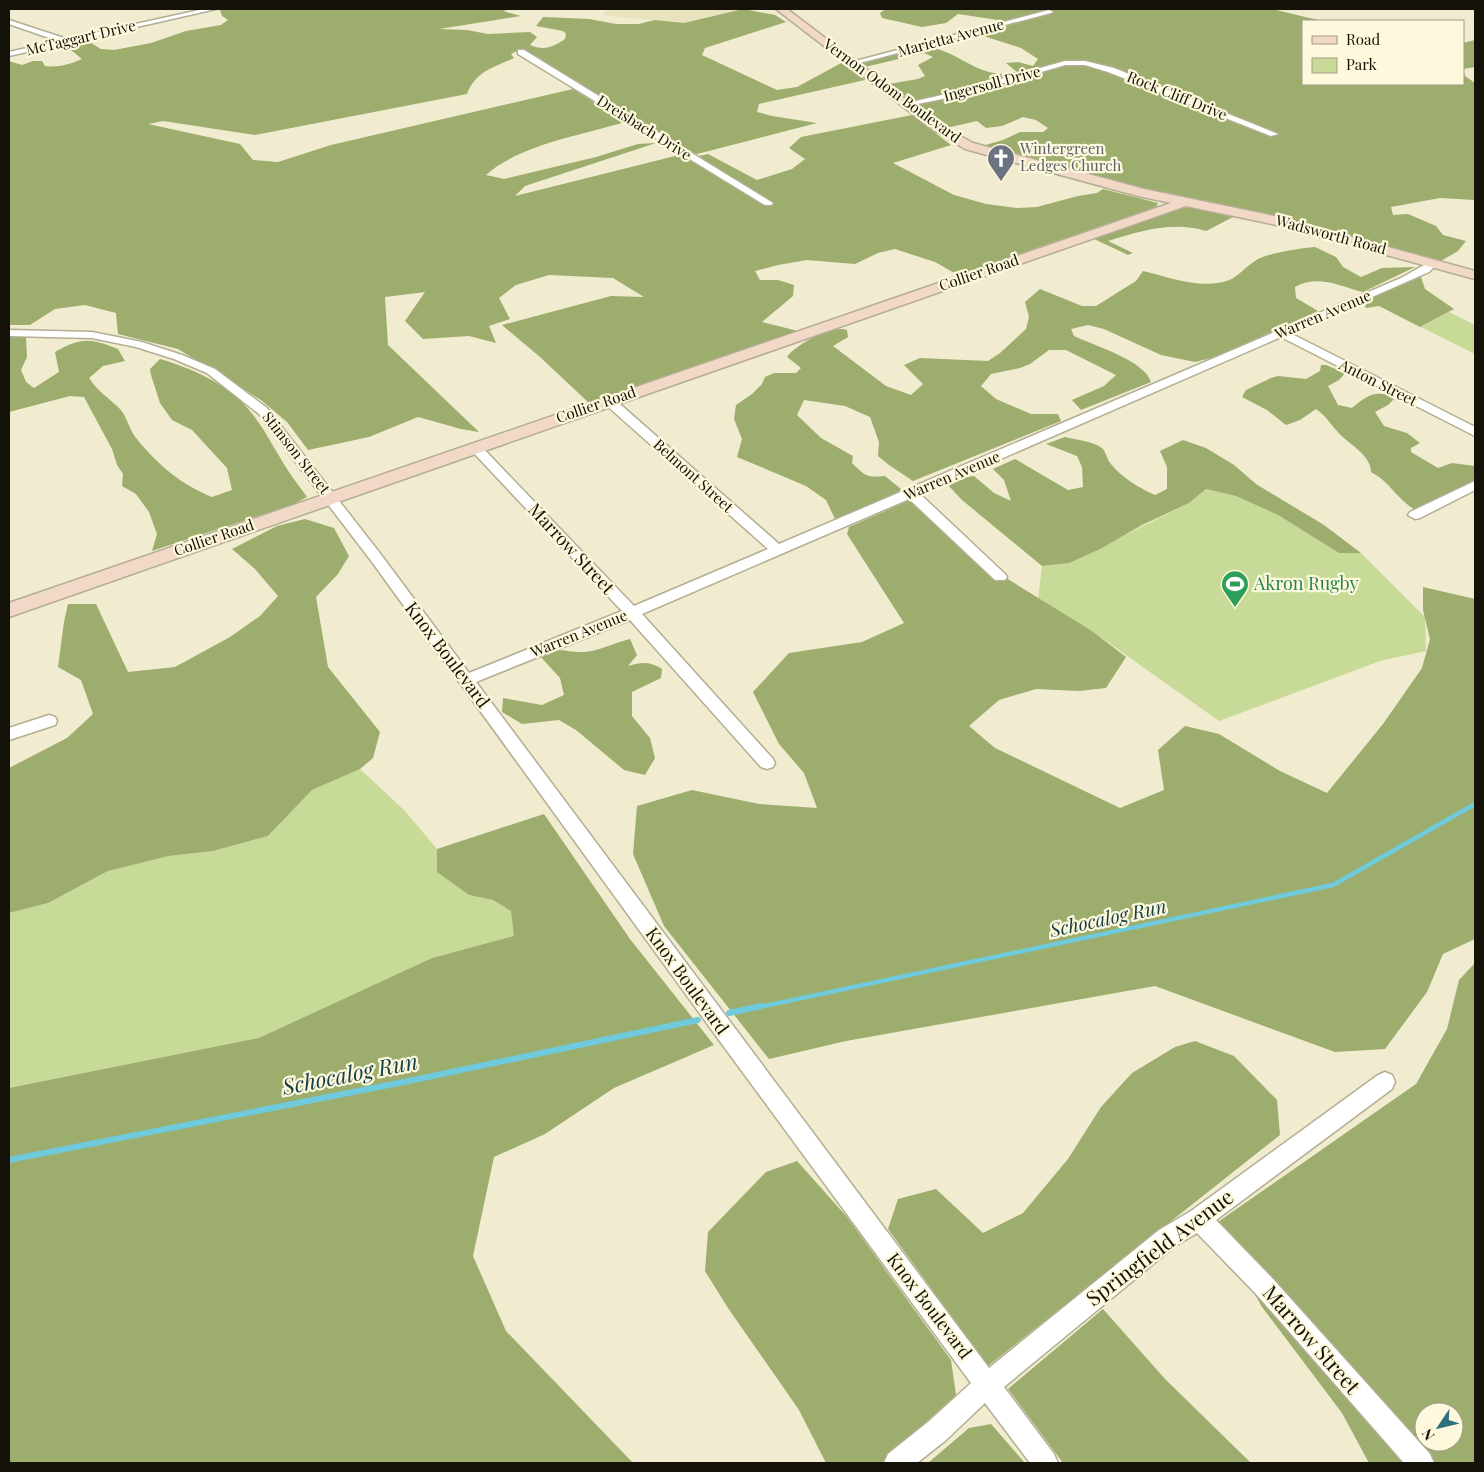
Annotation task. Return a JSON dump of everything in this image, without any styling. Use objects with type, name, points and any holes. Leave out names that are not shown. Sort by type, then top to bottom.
[{"type":"street","name":"McTaggart Drive","points":[[9,54],[212,9]]},
{"type":"street","name":"Vernon Odom Boulevard","points":[[781,9],[950,137],[969,146],[1086,179],[1185,202]]},
{"type":"street","name":"Marietta Avenue","points":[[852,63],[1049,12]]},
{"type":"street","points":[[9,22],[66,41]]},
{"type":"street","name":"Dreisbach Drive","points":[[521,52],[768,203]]},
{"type":"street","name":"Ingersoll Drive","points":[[907,104],[966,92],[1065,63],[1078,62]]},
{"type":"street","name":"Rock Cliff Drive","points":[[1078,62],[1124,75],[1274,134]]},
{"type":"street","name":"Wadsworth Road","points":[[1185,202],[1274,220],[1475,275]]},
{"type":"street","name":"Collier Road","points":[[9,610],[609,400],[1185,202]]},
{"type":"street","name":"Warren Avenue","points":[[466,680],[632,613],[1405,280],[1425,270],[1433,263]]},
{"type":"street","name":"Stimson Street","points":[[9,333],[84,334],[124,340],[178,356],[211,371],[263,411],[321,488],[331,498]]},
{"type":"street","name":"Anton Street","points":[[1281,333],[1475,432]]},
{"type":"street","name":"Belmont Street","points":[[609,400],[777,550]]},
{"type":"street","name":"Marrow Street","points":[[476,447],[632,613],[767,763]]},
{"type":"street","points":[[1415,515],[1475,485]]},
{"type":"street","points":[[911,493],[1000,577]]},
{"type":"street","name":"Knox Boulevard","points":[[331,498],[1045,1463]]},
{"type":"street","points":[[9,734],[49,721]]},
{"type":"street","name":"Springfield Avenue","points":[[897,1463],[937,1431],[987,1385],[1167,1238],[1199,1219],[1385,1082]]},
{"type":"street","name":"Marrow Street","points":[[1199,1219],[1266,1286],[1421,1463]]},
{"type":"shaded area","points":[[609,9],[741,9],[684,23],[602,15]]},
{"type":"green space","points":[[512,9],[503,11],[521,16],[439,29],[467,30],[488,34],[530,32],[537,37],[530,45],[544,48],[561,42],[565,39],[566,34],[563,31],[536,26],[543,17],[589,19],[616,24],[639,24],[655,20],[684,23],[743,9],[775,15],[786,22],[705,48],[702,55],[777,90],[797,87],[843,62],[865,80],[759,104],[757,112],[817,123],[697,154],[685,150],[521,49],[511,54],[514,58],[480,75],[467,94],[255,135],[163,121],[148,124],[240,144],[253,160],[278,162],[331,145],[573,89],[625,122],[533,148],[500,165],[486,175],[504,179],[596,157],[638,144],[656,143],[525,186],[515,196],[679,155],[686,159],[708,154],[757,180],[792,169],[805,159],[789,148],[801,137],[912,115],[951,145],[893,163],[954,195],[986,204],[1017,208],[1037,207],[1097,193],[1103,189],[1158,203],[1156,207],[958,275],[935,262],[895,249],[878,253],[855,264],[807,260],[755,271],[760,280],[778,280],[794,285],[793,296],[762,322],[798,331],[589,403],[540,357],[502,325],[611,296],[644,297],[613,278],[549,275],[516,285],[499,298],[510,319],[489,326],[496,343],[469,336],[423,339],[405,321],[425,292],[385,297],[388,345],[479,432],[418,417],[369,437],[308,450],[287,422],[261,400],[178,349],[118,334],[116,313],[85,305],[55,309],[30,325],[9,325],[9,61],[22,65],[33,61],[42,61],[45,66],[64,65],[82,59],[71,50],[73,46],[91,43],[101,49],[114,50],[151,43],[186,31],[221,25],[228,20],[222,16],[220,10]]},
{"type":"green space","points":[[886,9],[1272,9],[1318,20],[1302,20],[1302,85],[1464,85],[1464,73],[1465,76],[1475,83],[1475,200],[1440,198],[1391,207],[1393,215],[1408,214],[1436,226],[1443,235],[1466,241],[1458,251],[1439,262],[1177,200],[975,148],[1003,140],[1020,132],[1043,132],[1048,128],[1036,120],[1023,117],[1002,126],[986,128],[977,121],[946,128],[889,84],[925,76],[918,65],[933,57],[924,53],[865,67],[862,63],[907,50],[930,47],[992,73],[1017,72],[1006,63],[1018,62],[1033,66],[1038,59],[1021,48],[974,33],[1018,23],[958,14],[946,23],[922,27],[882,18],[880,13]]},
{"type":"green space","points":[[1475,40],[1475,67],[1464,69],[1464,43]]},
{"type":"green space","points":[[1183,208],[1202,208],[1237,215],[1206,231],[1181,227],[1157,228],[1108,241],[1133,253],[1128,255],[1090,237]]},
{"type":"green space","points":[[1315,247],[1336,257],[1343,267],[1361,277],[1382,268],[1415,267],[1363,292],[1329,282],[1312,281],[1303,283],[1295,287],[1296,298],[1318,311],[1215,357],[1195,362],[1161,355],[1104,329],[1088,325],[1071,329],[1074,336],[1129,360],[1147,374],[1151,382],[1081,410],[1072,400],[1104,386],[1116,375],[1066,350],[1049,350],[1030,364],[991,374],[981,386],[996,399],[1031,414],[1058,414],[1061,421],[913,481],[878,456],[879,442],[870,417],[845,406],[804,400],[797,415],[821,438],[853,456],[852,463],[863,473],[874,477],[885,476],[902,490],[836,521],[826,500],[806,486],[737,457],[742,439],[734,419],[736,405],[752,394],[762,384],[765,377],[774,373],[796,373],[801,368],[787,357],[798,347],[824,333],[833,330],[847,330],[848,337],[833,346],[886,386],[911,395],[923,384],[904,365],[920,358],[988,361],[1000,353],[1026,329],[1029,317],[1025,302],[1040,289],[1082,306],[1096,306],[1136,281],[1143,271],[1193,283],[1223,282],[1233,278],[1258,259],[1286,251]]},
{"type":"green space","points":[[1421,277],[1425,289],[1454,309],[1420,327],[1379,306],[1366,308],[1363,301]]},
{"type":"green space","points":[[1449,312],[1475,325],[1475,354],[1421,327]]},
{"type":"green space","points":[[9,337],[26,337],[27,357],[21,370],[26,382],[34,388],[59,372],[55,352],[64,347],[79,342],[93,341],[118,349],[125,361],[103,366],[89,378],[92,383],[122,411],[134,434],[153,457],[180,480],[212,497],[232,490],[227,468],[192,430],[172,420],[160,403],[150,369],[160,359],[182,366],[214,381],[233,394],[248,409],[307,497],[294,504],[152,551],[157,534],[149,512],[136,494],[122,486],[123,474],[84,397],[70,396],[9,412]]},
{"type":"green space","points":[[1321,365],[1326,365],[1345,373],[1339,380],[1328,386],[1338,405],[1352,408],[1367,397],[1377,394],[1395,398],[1388,405],[1375,412],[1384,426],[1407,433],[1420,443],[1411,448],[1411,452],[1438,468],[1452,463],[1475,466],[1475,480],[1415,510],[1403,501],[1383,480],[1371,472],[1365,457],[1316,409],[1300,420],[1286,425],[1267,410],[1242,397],[1246,390],[1278,376],[1306,379],[1320,371]]},
{"type":"green space","points":[[1065,437],[1090,442],[1099,446],[1119,473],[1155,495],[1167,489],[1167,467],[1160,451],[1183,440],[1206,448],[1234,465],[1256,484],[1324,525],[1361,553],[1339,553],[1278,515],[1236,496],[1206,489],[1189,503],[1142,525],[1100,549],[1069,563],[1042,566],[962,500],[949,486],[958,478],[974,476],[994,493],[1011,501],[1004,480],[993,469],[1015,459],[1068,490],[1083,487],[1082,467],[1077,456],[1046,444]]},
{"type":"green space","name":"Akron Rugby","points":[[1206,489],[1236,496],[1278,515],[1339,553],[1361,553],[1425,617],[1426,651],[1380,661],[1219,721],[1092,631],[1038,600],[1042,566],[1069,563],[1189,503]]},
{"type":"green space","points":[[910,500],[972,557],[1092,631],[1126,657],[1106,688],[1079,691],[1036,689],[999,700],[969,726],[995,748],[1120,808],[1164,790],[1158,750],[1185,726],[1219,734],[1280,771],[1327,793],[1383,724],[1422,668],[1430,639],[1423,610],[1423,587],[1475,599],[1475,939],[1443,954],[1427,992],[1385,1049],[1335,1052],[1155,986],[846,1041],[769,1059],[664,926],[633,854],[637,806],[692,790],[759,804],[817,808],[804,773],[779,744],[753,692],[789,653],[862,642],[904,623],[847,534],[849,527]]},
{"type":"green space","points":[[305,519],[334,528],[349,556],[338,574],[316,597],[328,667],[380,732],[373,758],[360,769],[312,790],[268,836],[213,851],[169,856],[108,871],[48,903],[9,913],[9,768],[67,738],[93,714],[81,680],[58,667],[68,604],[96,604],[128,672],[175,667],[230,637],[260,616],[278,596],[255,569],[232,549],[277,526]]},
{"type":"green space","points":[[630,639],[637,655],[628,666],[645,663],[662,669],[661,678],[632,692],[632,716],[650,738],[655,758],[645,775],[624,770],[576,730],[559,720],[522,724],[502,712],[503,698],[542,705],[564,695],[560,678],[539,655],[558,650],[585,652]]},
{"type":"green space","points":[[360,769],[405,811],[437,849],[438,872],[469,895],[493,900],[511,911],[515,936],[432,958],[260,1038],[9,1088],[9,913],[48,903],[108,871],[169,856],[213,851],[268,836],[312,790]]},
{"type":"green space","points":[[544,814],[630,939],[714,1045],[614,1088],[545,1134],[494,1157],[473,1256],[506,1331],[633,1463],[9,1463],[9,1088],[259,1038],[432,958],[514,936],[511,911],[493,900],[469,895],[437,872],[437,849]]},
{"type":"green space","points":[[1475,963],[1475,1463],[1369,1463],[1342,1413],[1262,1307],[1215,1224],[1416,1084],[1447,1029],[1459,980]]},
{"type":"green space","points":[[1195,1041],[1234,1056],[1277,1100],[1280,1135],[988,1366],[888,1229],[898,1199],[936,1189],[983,1233],[1023,1213],[1068,1159],[1101,1107],[1132,1073],[1175,1047]]},
{"type":"green space","points":[[797,1161],[847,1217],[951,1360],[956,1395],[881,1463],[826,1463],[799,1410],[728,1308],[705,1271],[708,1232],[766,1172]]},
{"type":"green space","points":[[1103,1309],[1165,1379],[1251,1463],[1063,1463],[1008,1389]]},
{"type":"green space","points":[[991,1424],[1025,1463],[928,1463],[969,1428]]},
{"type":"waterway","name":"Schocalog Run","points":[[755,1008],[1333,885],[1475,804]]},
{"type":"waterway","name":"Schocalog Run","points":[[729,1013],[761,1006]]},
{"type":"waterway","name":"Schocalog Run","points":[[9,1160],[404,1082],[698,1020]]},
{"type":"place","name":"Wintergreen Ledges Church","points":[[1001,182]]},
{"type":"place","name":"Akron Rugby","points":[[1235,608]]}]
